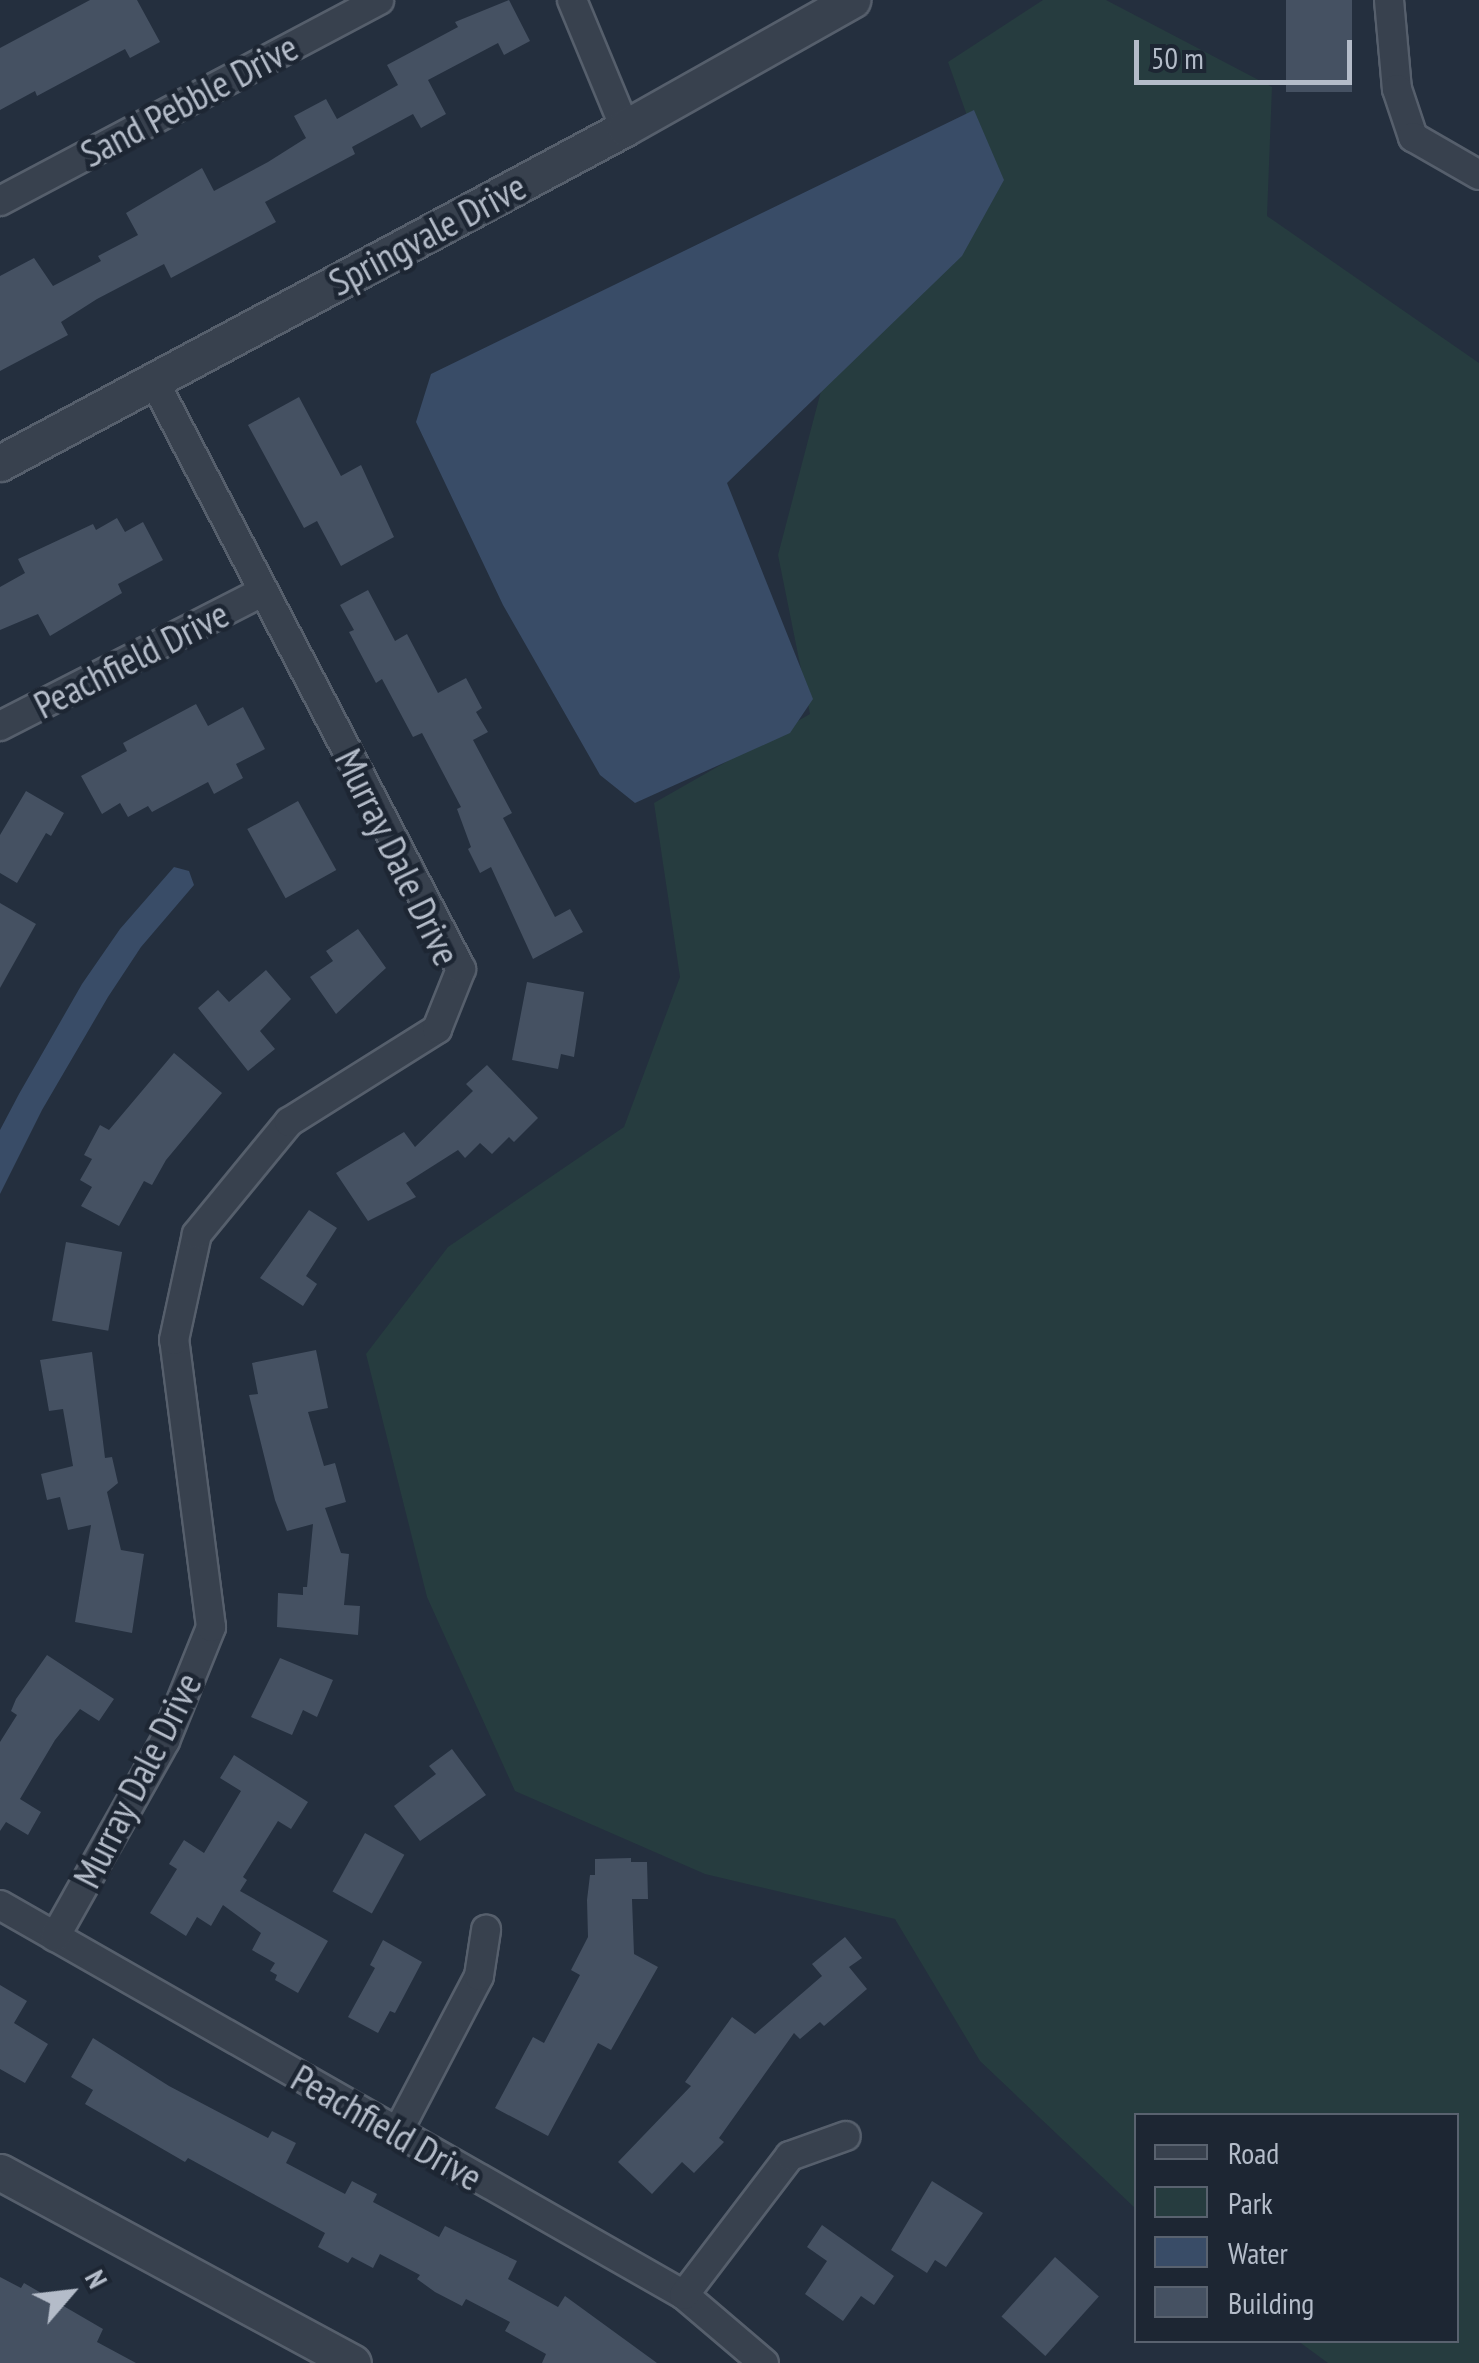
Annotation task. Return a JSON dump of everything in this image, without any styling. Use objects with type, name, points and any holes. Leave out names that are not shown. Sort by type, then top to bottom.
[{"type":"street","name":"Sand Pebble Drive","points":[[0,200],[379,0]]},
{"type":"street","points":[[572,0],[625,128]]},
{"type":"street","name":"Springvale Drive","points":[[0,463],[625,128],[852,0]]},
{"type":"street","points":[[1388,0],[1397,88],[1413,137],[1479,175]]},
{"type":"street","name":"Murray Dale Drive","points":[[55,1937],[166,1741],[211,1627],[174,1340],[197,1234],[289,1122],[436,1029],[461,969],[154,381]]},
{"type":"street","name":"Peachfield Drive","points":[[0,726],[262,592]]},
{"type":"street","name":"Peachfield Drive","points":[[0,1904],[684,2296],[764,2363]]},
{"type":"street","points":[[397,2133],[479,1976],[486,1930]]},
{"type":"street","points":[[684,2296],[790,2156],[846,2136]]},
{"type":"street","points":[[0,2172],[353,2363]]},
{"type":"green space","points":[[1043,0],[1106,0],[1272,87],[1267,216],[1479,363],[1479,2363],[1328,2363],[1301,2343],[1459,2343],[1459,2113],[1134,2113],[1134,2207],[980,2061],[895,1919],[705,1874],[515,1791],[427,1597],[366,1354],[448,1247],[624,1127],[680,977],[654,803],[810,714],[778,555],[821,391],[993,189],[948,62]]},
{"type":"water","points":[[974,110],[1004,180],[962,256],[727,483],[813,699],[790,733],[635,803],[600,775],[503,605],[416,422],[431,374]]},
{"type":"water","points":[[174,867],[189,871],[194,885],[141,947],[108,997],[42,1110],[0,1194],[0,1130],[19,1094],[82,984],[120,929]]},
{"type":"building","points":[[90,0],[137,0],[160,42],[130,58],[125,49],[37,96],[35,91],[0,110],[0,48]]},
{"type":"building","points":[[509,0],[530,41],[504,55],[498,43],[428,80],[446,114],[421,128],[413,114],[352,147],[355,154],[265,202],[276,222],[171,278],[164,264],[97,299],[61,322],[68,335],[0,371],[0,276],[34,258],[53,286],[101,261],[98,256],[138,235],[126,213],[202,168],[214,191],[268,162],[306,138],[294,116],[326,99],[337,119],[398,85],[387,65],[458,27],[455,22]]},
{"type":"building","points":[[1286,0],[1352,0],[1352,92],[1286,92]]},
{"type":"building","points":[[299,397],[341,476],[361,465],[394,537],[341,566],[317,521],[304,528],[248,425]]},
{"type":"building","points":[[117,518],[125,532],[143,522],[163,560],[118,584],[122,593],[50,636],[38,614],[0,630],[0,587],[25,573],[18,559],[93,524],[96,530]]},
{"type":"building","points":[[368,590],[395,641],[407,634],[438,693],[466,678],[482,708],[476,712],[488,732],[473,740],[512,813],[503,818],[555,917],[570,909],[583,932],[533,959],[491,867],[480,873],[468,849],[471,847],[457,809],[461,807],[422,733],[413,737],[382,679],[376,683],[349,632],[354,630],[340,605]]},
{"type":"building","points":[[196,704],[208,726],[243,707],[265,749],[236,764],[243,778],[214,794],[208,782],[152,812],[148,806],[128,817],[120,803],[102,814],[81,776],[127,751],[123,743]]},
{"type":"building","points":[[26,791],[64,813],[51,836],[46,833],[17,883],[0,873],[0,835]]},
{"type":"building","points":[[298,801],[336,870],[286,898],[247,829]]},
{"type":"building","points":[[0,903],[36,924],[0,988]]},
{"type":"building","points":[[358,929],[386,968],[336,1014],[310,977],[333,961],[326,951]]},
{"type":"building","points":[[266,970],[291,999],[260,1031],[275,1049],[248,1071],[198,1008],[218,990],[229,1002]]},
{"type":"building","points":[[527,982],[584,992],[574,1057],[561,1054],[558,1069],[512,1060]]},
{"type":"building","points":[[174,1053],[222,1093],[166,1160],[152,1185],[144,1181],[119,1226],[81,1206],[92,1187],[80,1180],[92,1159],[84,1155],[100,1125],[109,1130]]},
{"type":"building","points":[[487,1065],[538,1118],[514,1142],[509,1137],[492,1154],[480,1143],[465,1158],[458,1150],[406,1183],[416,1197],[368,1221],[336,1173],[404,1132],[415,1147],[473,1091],[466,1084]]},
{"type":"building","points":[[309,1210],[337,1228],[306,1276],[317,1284],[303,1306],[260,1278]]},
{"type":"building","points":[[66,1242],[122,1252],[108,1331],[52,1321]]},
{"type":"building","points":[[316,1350],[328,1408],[308,1412],[324,1466],[335,1463],[346,1502],[325,1508],[341,1553],[349,1554],[344,1605],[360,1606],[358,1635],[277,1627],[278,1593],[303,1595],[303,1587],[307,1587],[313,1524],[287,1531],[275,1500],[249,1395],[258,1394],[252,1363]]},
{"type":"building","points":[[92,1352],[105,1458],[112,1457],[118,1483],[107,1492],[121,1550],[144,1554],[132,1633],[75,1622],[91,1525],[68,1530],[60,1497],[47,1500],[41,1474],[73,1466],[63,1409],[49,1411],[40,1360]]},
{"type":"building","points":[[47,1655],[114,1699],[99,1721],[80,1709],[55,1740],[20,1799],[41,1812],[28,1835],[6,1822],[0,1831],[0,1742],[17,1715],[11,1711],[16,1699]]},
{"type":"building","points":[[280,1658],[333,1680],[317,1717],[303,1710],[292,1735],[251,1717]]},
{"type":"building","points":[[452,1749],[486,1795],[420,1841],[394,1806],[436,1774],[429,1766]]},
{"type":"building","points":[[234,1755],[308,1802],[291,1829],[278,1821],[243,1877],[247,1880],[240,1891],[328,1941],[298,1993],[275,1980],[277,1975],[270,1971],[275,1963],[252,1950],[261,1933],[223,1905],[211,1926],[197,1917],[186,1936],[150,1913],[177,1869],[169,1864],[184,1840],[204,1853],[241,1791],[220,1778]]},
{"type":"building","points":[[365,1833],[404,1855],[372,1913],[333,1892]]},
{"type":"building","points":[[631,1858],[631,1862],[647,1862],[648,1899],[632,1899],[634,1954],[658,1967],[611,2050],[598,2043],[548,2136],[495,2108],[533,2037],[544,2043],[580,1975],[571,1970],[588,1937],[587,1900],[590,1875],[595,1875],[595,1859]]},
{"type":"building","points":[[845,1937],[862,1958],[849,1967],[867,1989],[824,2026],[820,2022],[800,2039],[794,2033],[719,2138],[724,2142],[694,2173],[682,2162],[652,2194],[618,2162],[691,2086],[685,2082],[732,2017],[755,2034],[822,1976],[812,1964]]},
{"type":"building","points":[[383,1940],[422,1962],[395,2013],[390,2011],[378,2033],[348,2017],[375,1968],[370,1965]]},
{"type":"building","points":[[0,1985],[27,2001],[14,2023],[48,2044],[25,2083],[0,2069]]},
{"type":"building","points":[[93,2038],[169,2086],[268,2138],[272,2131],[296,2143],[286,2163],[345,2194],[352,2181],[377,2194],[373,2202],[439,2237],[445,2226],[517,2261],[508,2279],[558,2307],[565,2296],[657,2363],[542,2363],[546,2354],[505,2331],[510,2322],[466,2299],[462,2306],[435,2292],[417,2279],[420,2275],[380,2254],[373,2268],[352,2257],[348,2263],[318,2247],[325,2233],[188,2158],[185,2162],[85,2104],[93,2090],[71,2077]]},
{"type":"building","points":[[932,2181],[983,2213],[946,2267],[935,2260],[927,2273],[891,2250]]},
{"type":"building","points":[[822,2225],[894,2276],[874,2305],[861,2296],[843,2321],[805,2294],[827,2261],[807,2247]]},
{"type":"building","points":[[1055,2257],[1099,2296],[1045,2356],[1001,2316]]},
{"type":"building","points":[[0,2277],[21,2288],[24,2283],[103,2329],[97,2342],[136,2363],[0,2363]]}]
